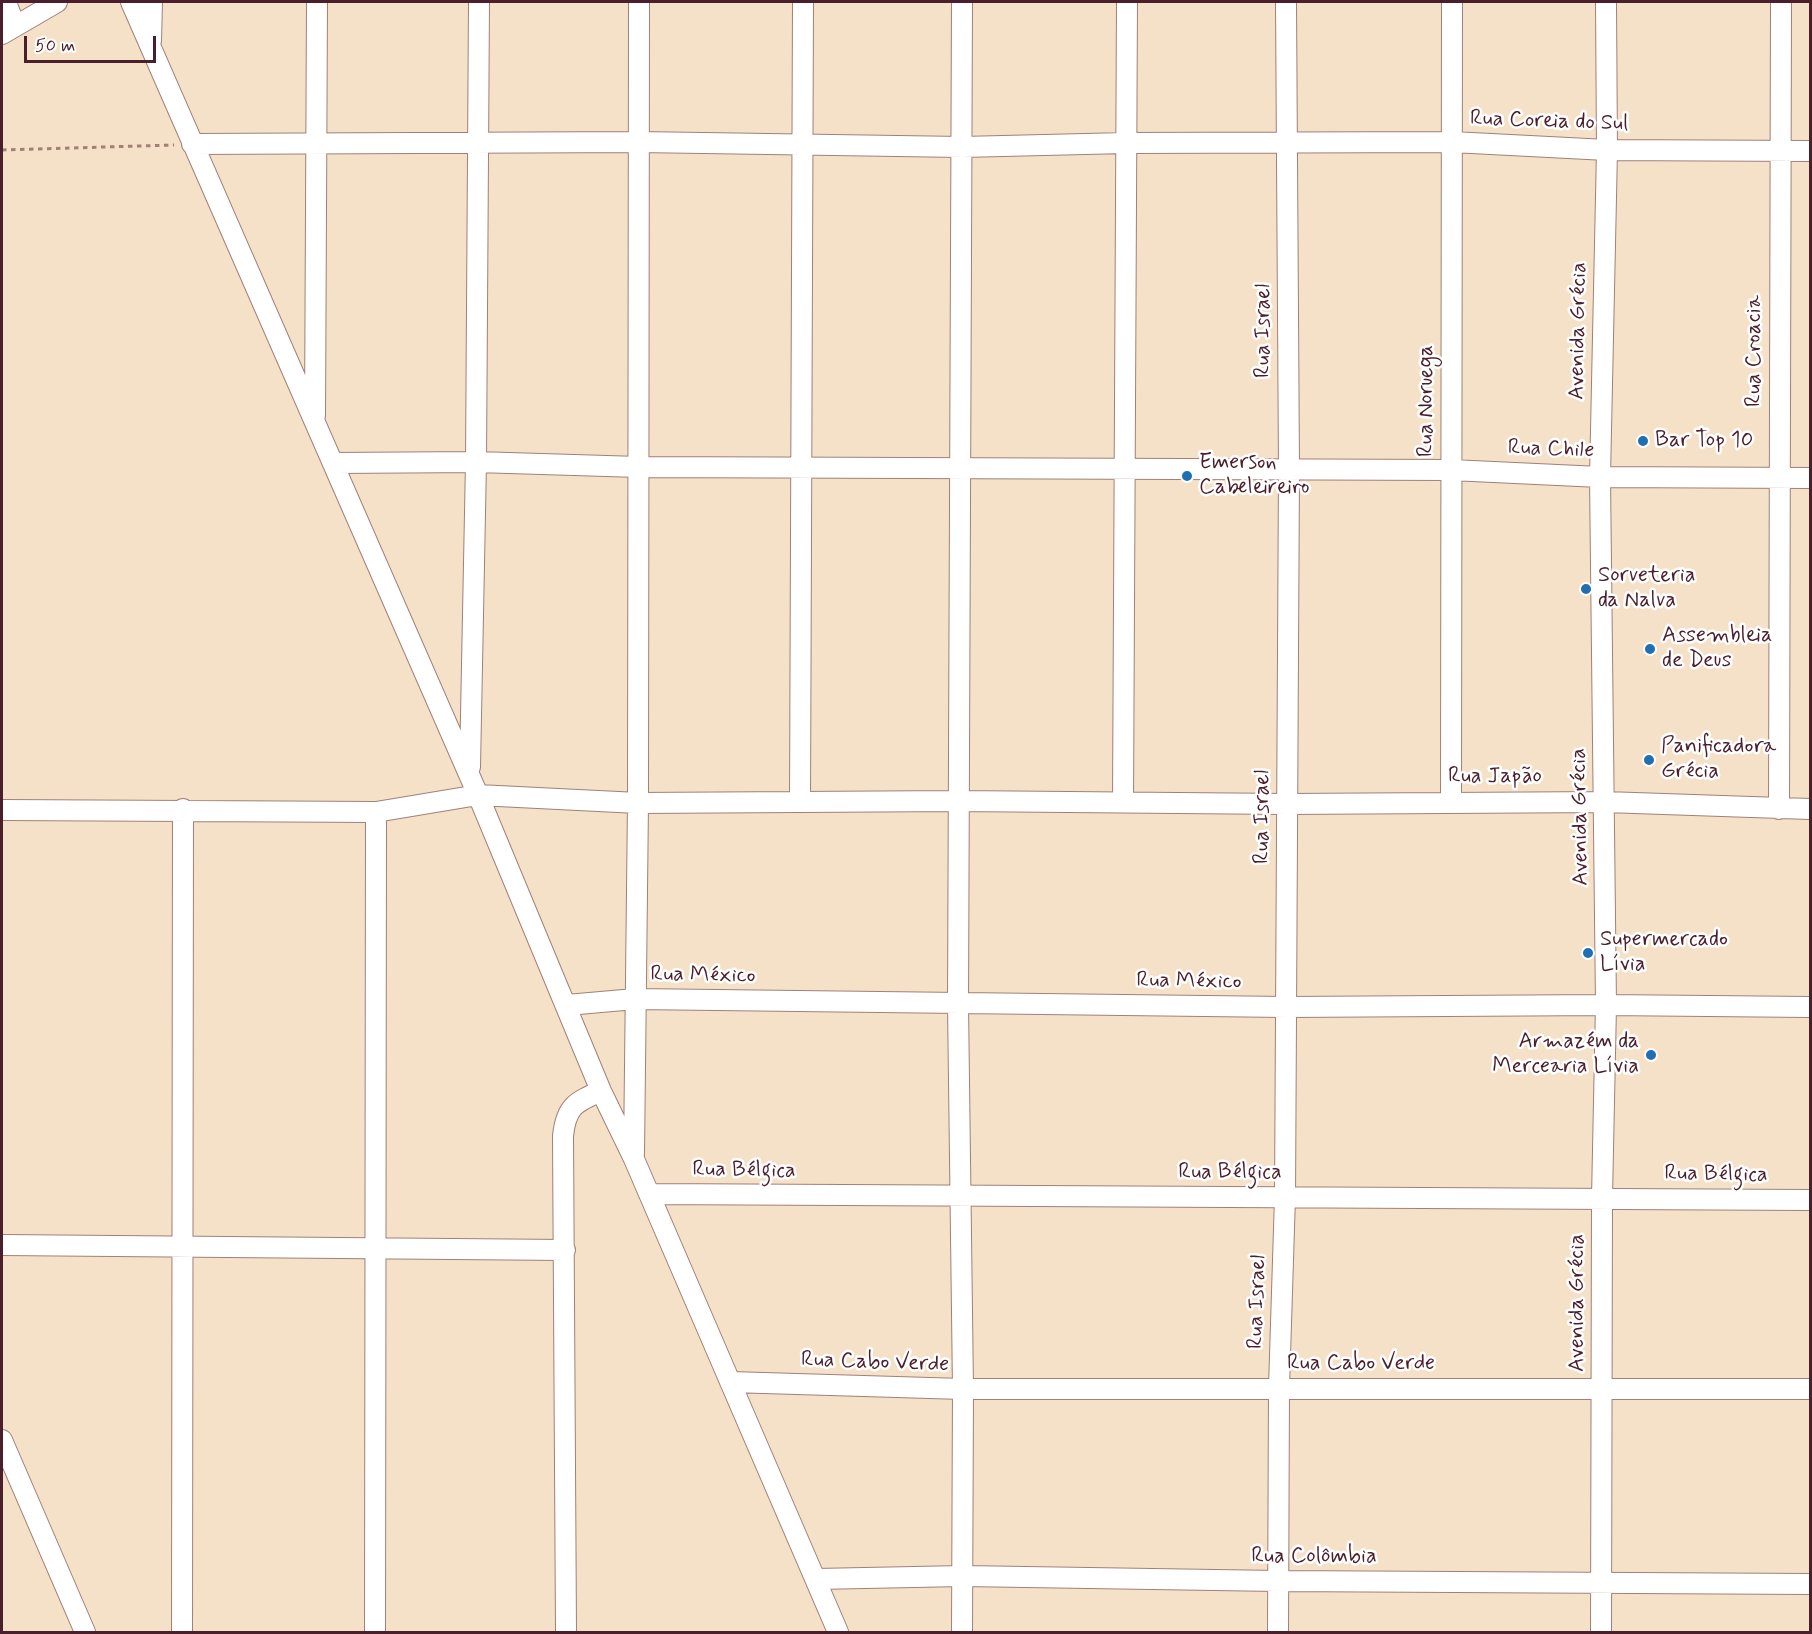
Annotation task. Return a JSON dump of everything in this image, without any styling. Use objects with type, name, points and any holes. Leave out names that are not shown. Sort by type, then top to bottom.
[{"type":"street","points":[[6,2],[8,30],[57,2]]},
{"type":"street","points":[[131,2],[470,775],[601,1091],[634,1158],[838,1632]]},
{"type":"street","points":[[151,47],[152,2]]},
{"type":"street","points":[[315,424],[317,2]]},
{"type":"street","points":[[470,775],[476,462],[479,2]]},
{"type":"street","points":[[634,1158],[638,803],[639,2]]},
{"type":"street","points":[[800,802],[803,467],[802,2]]},
{"type":"street","points":[[962,2],[958,801],[963,1389],[962,1632]]},
{"type":"street","points":[[1123,802],[1127,2]]},
{"type":"street","name":"Rua Israel","points":[[1278,1632],[1279,1388],[1285,1197],[1289,470],[1286,2]]},
{"type":"street","name":"Rua Noruega","points":[[1451,801],[1452,2]]},
{"type":"street","name":"Avenida Grécia","points":[[1601,1632],[1602,1198],[1606,1005],[1600,477],[1607,150],[1606,2]]},
{"type":"street","name":"Rua Croacia","points":[[1779,809],[1780,2]]},
{"type":"street","name":"Rua Coreia do Sul","points":[[192,144],[638,142],[962,147],[1126,143],[1452,142],[1607,150],[1810,151]]},
{"type":"street","name":"Rua Chile","points":[[334,463],[476,462],[639,467],[1451,470],[1600,477],[1810,478]]},
{"type":"street","name":"Rua Japão","points":[[2,810],[183,809],[376,812],[478,795],[638,803],[958,801],[1287,804],[1451,801],[1605,802],[1810,809]]},
{"type":"street","points":[[182,1632],[183,809]]},
{"type":"street","points":[[375,1632],[376,812]]},
{"type":"street","name":"Rua México","points":[[567,1005],[635,999],[1286,1007],[1606,1005],[1810,1007]]},
{"type":"street","points":[[566,1632],[565,1119],[572,1107],[601,1091]]},
{"type":"street","name":"Rua Bélgica","points":[[649,1194],[1810,1200]]},
{"type":"street","points":[[2,1245],[565,1250]]},
{"type":"street","name":"Rua Cabo Verde","points":[[730,1382],[963,1389],[1810,1389]]},
{"type":"street","points":[[2,1440],[84,1632]]},
{"type":"street","name":"Rua Colômbia","points":[[816,1579],[963,1576],[1278,1581],[1810,1584]]},
{"type":"path","points":[[2,150],[192,144]]},
{"type":"place","name":"Bar Top 10","points":[[1643,441]]},
{"type":"place","name":"Emerson Cabeleireiro","points":[[1187,476]]},
{"type":"place","name":"Sorveteria da Nalva","points":[[1586,589]]},
{"type":"place","name":"Assembleia de Deus","points":[[1650,649]]},
{"type":"place","name":"Panificadora Grécia","points":[[1649,760]]},
{"type":"place","name":"Supermercado Lívia","points":[[1588,953]]},
{"type":"place","name":"Armazém da Mercearia Lívia","points":[[1651,1055]]}]
